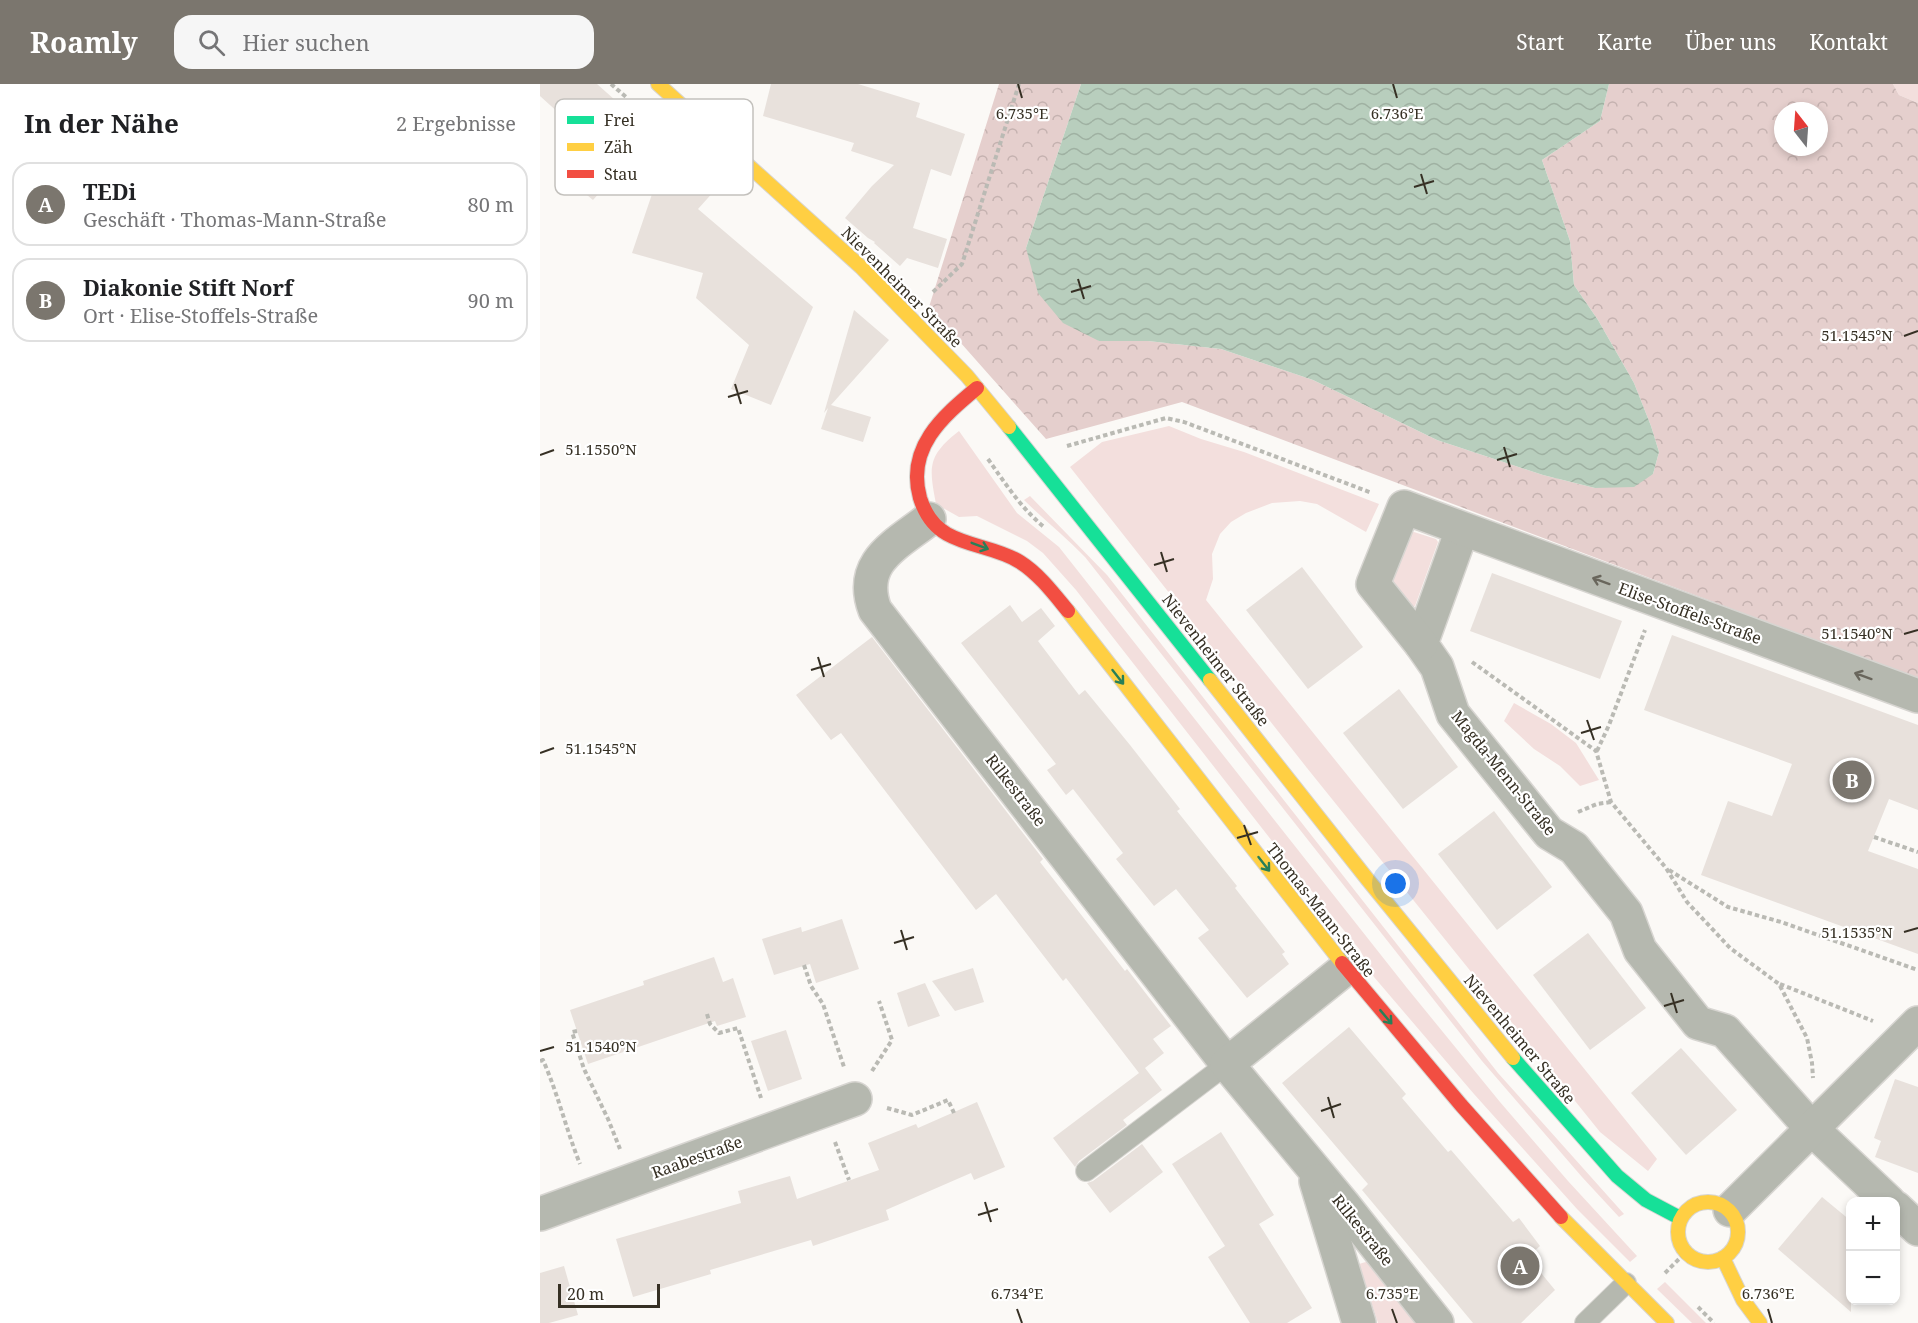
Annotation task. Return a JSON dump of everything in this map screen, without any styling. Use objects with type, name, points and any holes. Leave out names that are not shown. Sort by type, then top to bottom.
[{"type":"main road","name":"Nievenheimer Straße","points":[[658,84],[675,99]]},
{"type":"main road","name":"Nievenheimer Straße","points":[[753,170],[861,267],[977,388],[1041,465],[1368,880],[1521,1068],[1617,1176],[1646,1200],[1680,1218]]},
{"type":"main road","points":[[929,519],[915,483],[917,459],[923,444],[951,409],[977,388]]},
{"type":"main road","name":"Thomas-Mann-Straße","points":[[929,519],[950,535],[1018,561],[1054,594],[1345,969],[1461,1105],[1556,1211],[1667,1323]]},
{"type":"main road","points":[[1703,1201],[1717,1202],[1730,1210],[1737,1222],[1738,1236],[1733,1249],[1723,1258],[1710,1262],[1696,1260],[1685,1253],[1679,1242],[1677,1230],[1680,1218],[1689,1207],[1703,1201]]},
{"type":"main road","points":[[1723,1258],[1743,1300],[1760,1323]]},
{"type":"street","points":[[1404,507],[1462,530],[1421,644]]},
{"type":"street","name":"Magda-Menn-Straße","points":[[1404,507],[1372,584],[1437,667],[1453,714],[1549,833],[1574,848],[1626,913],[1640,950],[1698,1023],[1725,1031],[1812,1129]]},
{"type":"street","name":"Rilkestraße","points":[[929,519],[884,553],[878,562],[870,583],[869,594],[875,610],[1218,1053],[1437,1323]]},
{"type":"street","name":"Elise-Stoffels-Straße","points":[[1462,530],[1918,696]]},
{"type":"street","points":[[1218,1053],[1345,969]]},
{"type":"street","points":[[1730,1210],[1912,1030]]},
{"type":"street","name":"Raabestraße","points":[[540,1214],[855,1099]]},
{"type":"street","points":[[1812,1129],[1884,1197]]},
{"type":"street","name":"Rilkestraße","points":[[1311,1167],[1359,1323]]},
{"type":"street","points":[[1900,1212],[1918,1229]]},
{"type":"lane","points":[[1086,1171],[1218,1053]]},
{"type":"lane","points":[[1584,1323],[1626,1283]]},
{"type":"path","points":[[909,315],[962,264],[1018,84]]},
{"type":"path","points":[[1041,465],[1069,445],[1166,418],[1184,422],[1404,507]]},
{"type":"path","points":[[1596,751],[1610,725],[1656,601]]},
{"type":"path","points":[[1421,644],[1441,644],[1457,651],[1596,751],[1611,802],[1666,868],[1687,902],[1712,931],[1748,963],[1779,984],[1912,1030]]},
{"type":"path","points":[[1874,837],[1918,852]]},
{"type":"path","points":[[1666,868],[1728,908],[1781,922],[1918,970]]},
{"type":"path","points":[[804,966],[811,986],[823,1004],[841,1059]]},
{"type":"path","points":[[1779,984],[1802,1026],[1810,1050],[1814,1085],[1812,1129]]},
{"type":"path","points":[[879,1001],[892,1040]]},
{"type":"path","points":[[706,1014],[710,1024],[719,1033],[738,1028],[759,1094]]},
{"type":"path","points":[[577,1031],[572,1032],[584,1069],[622,1154]]},
{"type":"path","points":[[540,1061],[543,1060],[556,1091],[582,1168]]},
{"type":"path","points":[[912,1115],[948,1100],[954,1113]]},
{"type":"path","points":[[839,1152],[849,1180]]},
{"type":"path","points":[[1664,1274],[1685,1253]]},
{"type":"shaded area","points":[[1893,84],[1918,84],[1918,103],[1899,95]]},
{"type":"shaded area","points":[[1169,426],[1379,504],[1366,532],[1317,504],[1300,501],[1272,503],[1246,513],[1231,522],[1220,534],[1212,554],[1213,579],[1206,600],[1657,1159],[1648,1171],[1600,1132],[1307,768],[1070,467],[1102,442]]},
{"type":"shaded area","points":[[959,431],[1017,513],[1059,547],[1407,988],[1500,1102],[1637,1256],[1630,1262],[1577,1209],[1374,977],[1360,950],[1293,868],[1076,590],[1043,553],[1027,541],[977,516],[959,517],[936,504],[932,480],[933,463],[941,448]]},
{"type":"shaded area","points":[[1030,496],[1107,575],[1498,1073],[1624,1214],[1619,1217],[1482,1061],[1085,557],[1024,500]]},
{"type":"shaded area","points":[[1414,532],[1436,539],[1438,542],[1415,606],[1412,608],[1390,583],[1405,534]]},
{"type":"shaded area","points":[[1514,703],[1551,724],[1576,743],[1599,780],[1580,786],[1560,766],[1534,749],[1504,721]]},
{"type":"shaded area","points":[[1369,1261],[1418,1323],[1378,1323],[1359,1264]]},
{"type":"shaded area","points":[[1665,1282],[1706,1323],[1692,1323],[1657,1289]]},
{"type":"green space","points":[[999,84],[1081,84],[1026,248],[1099,341],[1148,341],[1221,349],[1313,380],[1437,440],[1543,475],[1595,488],[1653,474],[1659,452],[1634,383],[1598,320],[1574,285],[1570,241],[1542,160],[1600,121],[1609,84],[1893,84],[1899,95],[1918,103],[1918,679],[1182,402],[1046,439],[929,307]]},
{"type":"water","points":[[1081,84],[1609,84],[1600,121],[1542,160],[1570,241],[1574,285],[1598,320],[1634,383],[1651,426],[1659,452],[1653,474],[1634,487],[1595,488],[1543,475],[1437,440],[1313,380],[1221,349],[1148,341],[1099,341],[1063,323],[1038,293],[1026,248]]},
{"type":"building","points":[[540,84],[597,84],[614,99],[555,99],[555,110],[540,96]]},
{"type":"building","points":[[771,84],[858,84],[920,103],[916,117],[965,134],[951,176],[931,169],[913,228],[947,239],[938,268],[907,258],[900,266],[845,218],[872,186],[894,165],[851,151],[854,143],[763,116]]},
{"type":"building","points":[[587,195],[597,195],[593,200]]},
{"type":"building","points":[[652,195],[711,195],[698,209],[813,307],[771,405],[731,389],[749,345],[696,298],[703,273],[632,253]]},
{"type":"building","points":[[854,310],[889,340],[831,405],[871,417],[863,442],[821,429]]},
{"type":"building","points":[[1302,567],[1363,647],[1308,689],[1246,610]]},
{"type":"building","points":[[1492,573],[1622,621],[1600,679],[1470,631]]},
{"type":"building","points":[[1010,605],[1022,622],[1041,608],[1055,626],[1038,641],[1079,695],[1085,690],[1130,745],[1180,809],[1177,811],[1237,886],[1235,888],[1285,952],[1282,954],[1289,964],[1247,998],[1198,938],[1209,930],[1176,889],[1154,906],[1116,859],[1123,853],[1073,789],[1066,795],[1047,770],[1056,764],[961,643]]},
{"type":"building","points":[[1672,635],[1918,725],[1918,810],[1889,799],[1868,851],[1918,869],[1918,954],[1701,875],[1728,801],[1772,816],[1792,764],[1644,710]]},
{"type":"building","points":[[872,637],[1043,859],[1040,862],[1171,1026],[1153,1039],[1164,1053],[1145,1068],[1162,1090],[1123,1120],[1127,1125],[1079,1161],[1075,1167],[1053,1138],[1139,1073],[1066,978],[1063,981],[996,894],[976,910],[841,733],[831,740],[796,695]]},
{"type":"building","points":[[1399,689],[1458,767],[1403,809],[1343,733]]},
{"type":"building","points":[[1494,811],[1552,887],[1497,930],[1438,854]]},
{"type":"building","points":[[842,919],[859,969],[816,983],[810,964],[774,975],[762,939],[801,927],[802,932]]},
{"type":"building","points":[[1588,933],[1646,1008],[1590,1050],[1533,975]]},
{"type":"building","points":[[714,957],[723,982],[733,978],[746,1017],[717,1026],[715,1021],[588,1064],[570,1010],[644,985],[643,981]]},
{"type":"building","points":[[973,968],[984,1002],[955,1011],[932,981]]},
{"type":"building","points":[[925,983],[940,1016],[908,1027],[897,993]]},
{"type":"building","points":[[1349,1027],[1406,1094],[1402,1098],[1448,1152],[1451,1150],[1513,1222],[1519,1218],[1540,1246],[1528,1257],[1555,1290],[1521,1323],[1473,1323],[1362,1190],[1368,1184],[1282,1083]]},
{"type":"building","points":[[786,1030],[802,1079],[768,1091],[751,1041]]},
{"type":"building","points":[[1681,1048],[1737,1110],[1686,1155],[1631,1093]]},
{"type":"building","points":[[1895,1079],[1918,1087],[1918,1173],[1875,1157],[1881,1141],[1874,1138]]},
{"type":"building","points":[[977,1102],[1005,1167],[974,1180],[971,1173],[886,1210],[889,1220],[813,1246],[811,1240],[710,1270],[711,1274],[633,1297],[616,1239],[741,1203],[738,1191],[790,1176],[797,1199],[879,1170],[868,1143],[916,1124],[918,1128]]},
{"type":"building","points":[[1221,1132],[1274,1215],[1259,1224],[1312,1308],[1287,1323],[1250,1323],[1208,1257],[1225,1246],[1172,1164]]},
{"type":"building","points":[[1142,1144],[1163,1172],[1110,1213],[1087,1183],[1093,1181]]},
{"type":"building","points":[[1822,1197],[1846,1217],[1846,1305],[1851,1305],[1851,1312],[1778,1249]]},
{"type":"building","points":[[564,1266],[578,1315],[549,1323],[540,1323],[540,1273]]},
{"type":"traffic: fast","points":[[1009,427],[1210,680]]},
{"type":"traffic: fast","points":[[1513,1058],[1617,1176],[1646,1200],[1680,1218]]},
{"type":"traffic: slow","points":[[658,84],[675,99]]},
{"type":"traffic: slow","points":[[753,170],[861,267],[967,376],[1009,427]]},
{"type":"traffic: slow","points":[[1068,611],[1342,963]]},
{"type":"traffic: slow","points":[[1210,680],[1368,880],[1513,1058]]},
{"type":"traffic: slow","points":[[1702,1202],[1714,1202],[1725,1207],[1733,1215],[1738,1232],[1736,1244],[1725,1257],[1714,1262],[1702,1262],[1691,1257],[1683,1249],[1678,1238],[1678,1226],[1683,1215],[1691,1207],[1702,1202]]},
{"type":"traffic: slow","points":[[1561,1217],[1667,1323]]},
{"type":"traffic: slow","points":[[1723,1258],[1743,1300],[1760,1323]]},
{"type":"traffic: jam","points":[[977,388],[940,422],[923,449],[918,464],[917,480],[922,504],[927,514],[942,531],[965,542],[1011,557],[1034,572],[1068,611]]},
{"type":"traffic: jam","points":[[1342,963],[1461,1105],[1561,1217]]},
{"type":"place","name":"Diakonie Stift Norf","points":[[1852,780]]},
{"type":"place","name":"TEDi","points":[[1520,1266]]}]
